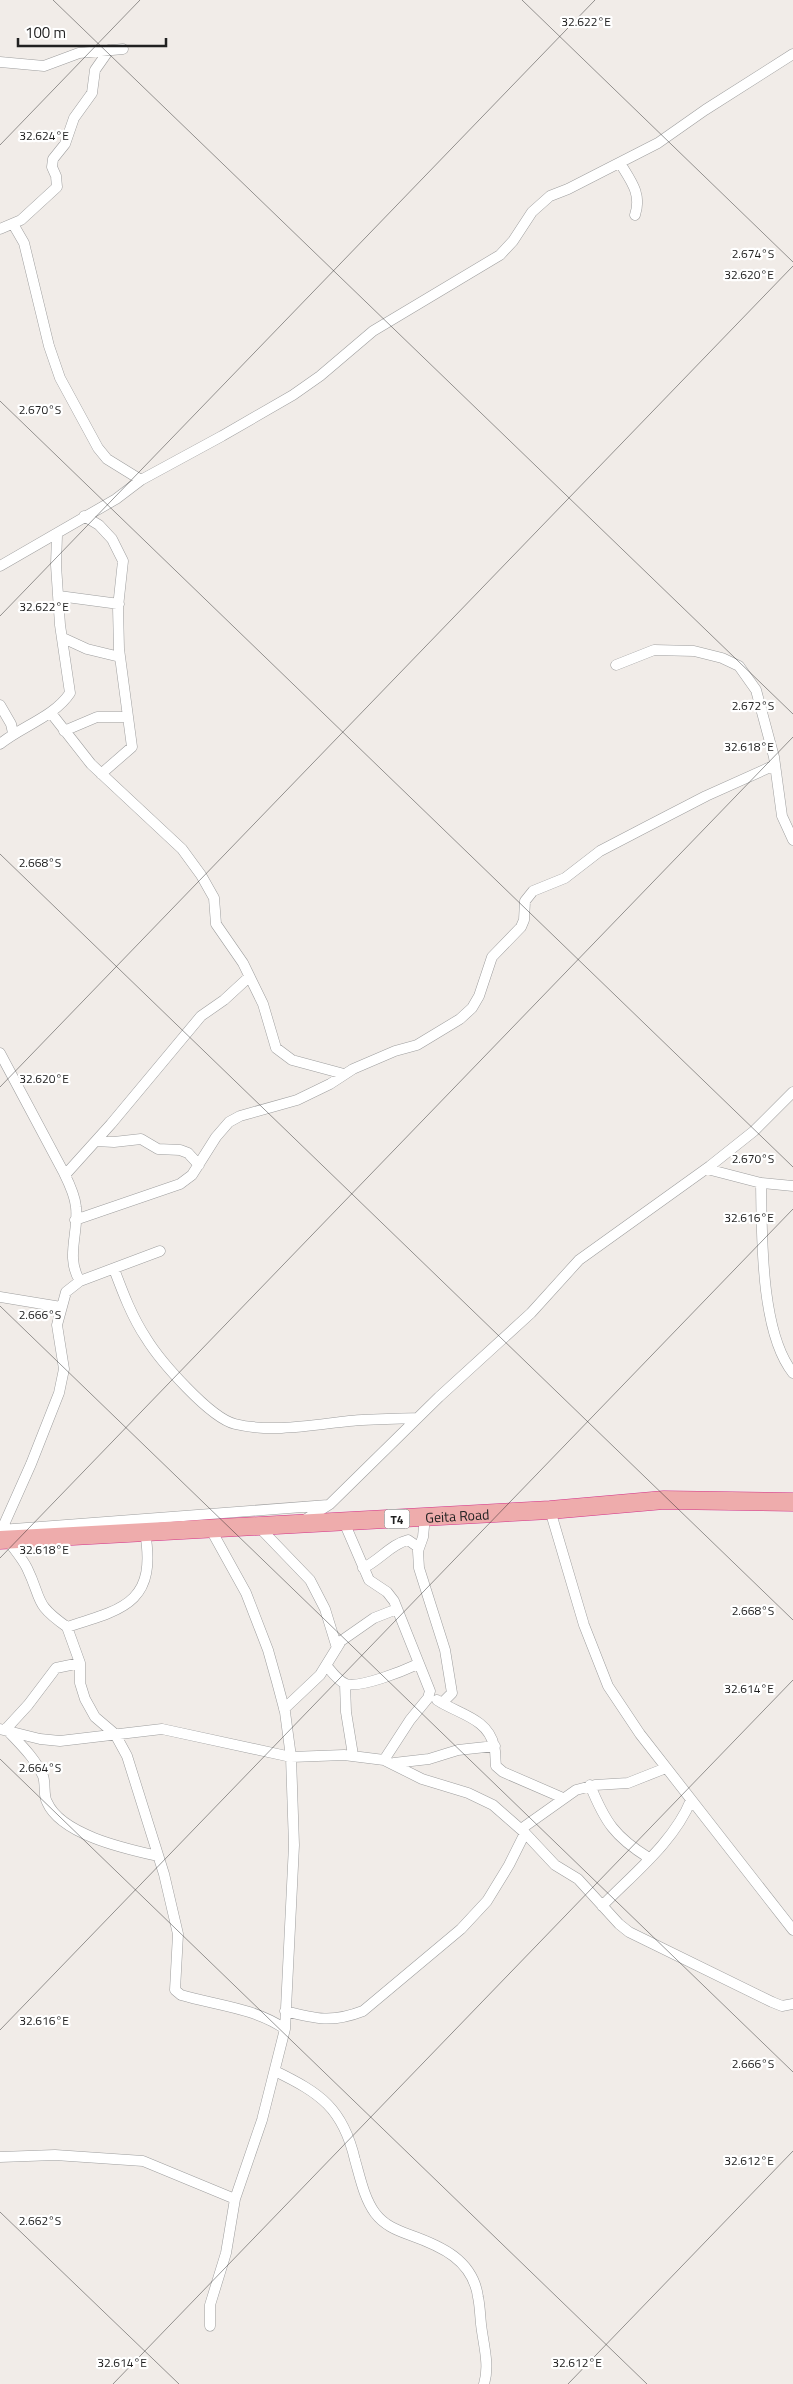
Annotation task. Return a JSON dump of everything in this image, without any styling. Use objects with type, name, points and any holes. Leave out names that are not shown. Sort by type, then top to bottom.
[{"type":"highway","name":"Geita Road","points":[[2,1534],[145,1532],[344,1522],[550,1510],[664,1500],[793,1502]]},
{"type":"street","points":[[0,62],[44,66],[79,53],[123,49]]},
{"type":"street","points":[[0,228],[13,224],[44,201],[57,187],[52,167],[53,158],[65,144],[74,118],[92,93],[94,73],[109,50]]},
{"type":"street","points":[[0,566],[116,499],[141,480],[293,395],[351,351],[373,331],[500,255],[513,241],[541,202],[658,143],[705,110],[793,54]]},
{"type":"street","points":[[620,163],[637,192],[638,205],[634,215]]},
{"type":"street","points":[[13,224],[24,243],[49,346],[60,378],[98,448],[107,459],[141,480]]},
{"type":"street","points":[[84,516],[98,525],[119,551],[123,561],[118,604],[120,657],[132,747],[101,774]]},
{"type":"street","points":[[0,744],[13,733],[51,713],[64,702],[70,693],[56,565],[57,534]]},
{"type":"street","points":[[59,596],[118,604]]},
{"type":"street","points":[[63,638],[87,649],[120,657]]},
{"type":"street","points":[[616,665],[654,650],[694,651],[722,658],[738,666],[756,690],[769,734],[782,816],[793,840]]},
{"type":"street","points":[[0,705],[11,724],[13,733]]},
{"type":"street","points":[[51,713],[101,774],[182,848],[214,898],[216,924],[236,951],[263,1004],[276,1048],[282,1054],[297,1061],[344,1074]]},
{"type":"street","points":[[64,731],[96,717],[128,717]]},
{"type":"street","points":[[75,1220],[180,1184],[192,1175],[216,1137],[229,1122],[240,1116],[297,1100],[330,1084],[344,1074],[395,1051],[417,1045],[460,1020],[472,1008],[479,996],[492,958],[521,928],[524,920],[525,901],[533,891],[564,878],[600,851],[648,826],[775,765]]},
{"type":"street","points":[[65,1175],[201,1016],[224,1000],[249,976]]},
{"type":"street","points":[[0,1053],[65,1175],[76,1207],[73,1264],[80,1281]]},
{"type":"street","points":[[298,1524],[330,1504],[417,1418],[531,1314],[579,1260],[707,1169],[754,1131],[793,1092]]},
{"type":"street","points":[[96,1141],[114,1142],[140,1139],[158,1148],[180,1150],[188,1153],[199,1165]]},
{"type":"street","points":[[707,1169],[761,1183],[793,1186]]},
{"type":"street","points":[[761,1183],[763,1271],[770,1310],[780,1348],[793,1373]]},
{"type":"street","points":[[2,1534],[59,1393],[64,1369],[57,1325],[66,1292],[80,1281],[114,1270],[160,1251]]},
{"type":"street","points":[[114,1270],[128,1307],[146,1340],[201,1401],[215,1414],[233,1424],[255,1427],[312,1426],[375,1419],[417,1418]]},
{"type":"street","points":[[0,1298],[61,1307]]},
{"type":"street","points":[[2,1534],[330,1504]]},
{"type":"street","points":[[550,1510],[584,1625],[608,1686],[620,1707],[793,1930]]},
{"type":"street","points":[[425,1516],[423,1537],[418,1547],[420,1568],[439,1626],[451,1681],[452,1693],[442,1703]]},
{"type":"street","points":[[344,1522],[369,1580],[391,1596],[429,1694],[442,1703],[479,1721],[485,1727],[495,1746],[496,1766],[503,1772],[563,1798]]},
{"type":"street","points":[[258,1526],[310,1580],[325,1608],[337,1648]]},
{"type":"street","points":[[210,1528],[246,1593],[268,1650],[284,1709],[291,1757],[294,1845],[285,2028],[262,2120],[235,2199],[226,2252],[210,2305],[210,2326]]},
{"type":"street","points":[[67,1627],[111,1612],[131,1602],[141,1585],[149,1564],[145,1532]]},
{"type":"street","points":[[2,1534],[27,1567],[43,1607],[67,1627],[80,1663],[80,1683],[85,1699],[95,1717],[115,1734],[127,1756],[176,1917],[178,1934],[175,1990],[181,1995],[274,2021],[285,2028]]},
{"type":"street","points":[[363,1568],[386,1554],[400,1542],[408,1540],[418,1547]]},
{"type":"street","points":[[284,1709],[314,1681],[341,1641],[357,1628],[397,1609]]},
{"type":"street","points":[[4,1730],[28,1705],[56,1668],[80,1663]]},
{"type":"street","points":[[326,1664],[345,1684],[346,1712],[353,1755]]},
{"type":"street","points":[[345,1684],[362,1682],[418,1664]]},
{"type":"street","points":[[388,1762],[410,1720],[428,1698],[429,1694]]},
{"type":"street","points":[[4,1730],[40,1740],[60,1741],[162,1729],[291,1757],[353,1755],[388,1762],[422,1778],[482,1799],[500,1810],[555,1865],[578,1879],[619,1924],[642,1938],[772,2002],[782,2006],[793,2004]]},
{"type":"street","points":[[4,1730],[35,1761],[44,1778],[46,1801],[54,1814],[70,1826],[98,1839],[130,1850],[158,1856]]},
{"type":"street","points":[[388,1762],[429,1759],[458,1750],[495,1746]]},
{"type":"street","points":[[285,2011],[322,2020],[344,2018],[364,2011],[462,1929],[487,1900],[509,1865],[523,1831],[563,1798],[576,1790],[590,1785],[628,1783],[666,1768]]},
{"type":"street","points":[[590,1785],[602,1814],[620,1838],[649,1858]]},
{"type":"street","points":[[602,1906],[678,1826],[691,1800]]},
{"type":"street","points":[[275,2071],[301,2083],[325,2100],[338,2116],[348,2136],[369,2201],[380,2219],[393,2229],[449,2252],[462,2262],[472,2276],[478,2296],[486,2366],[484,2384]]},
{"type":"street","points":[[0,2157],[55,2155],[143,2161],[235,2199]]}]
